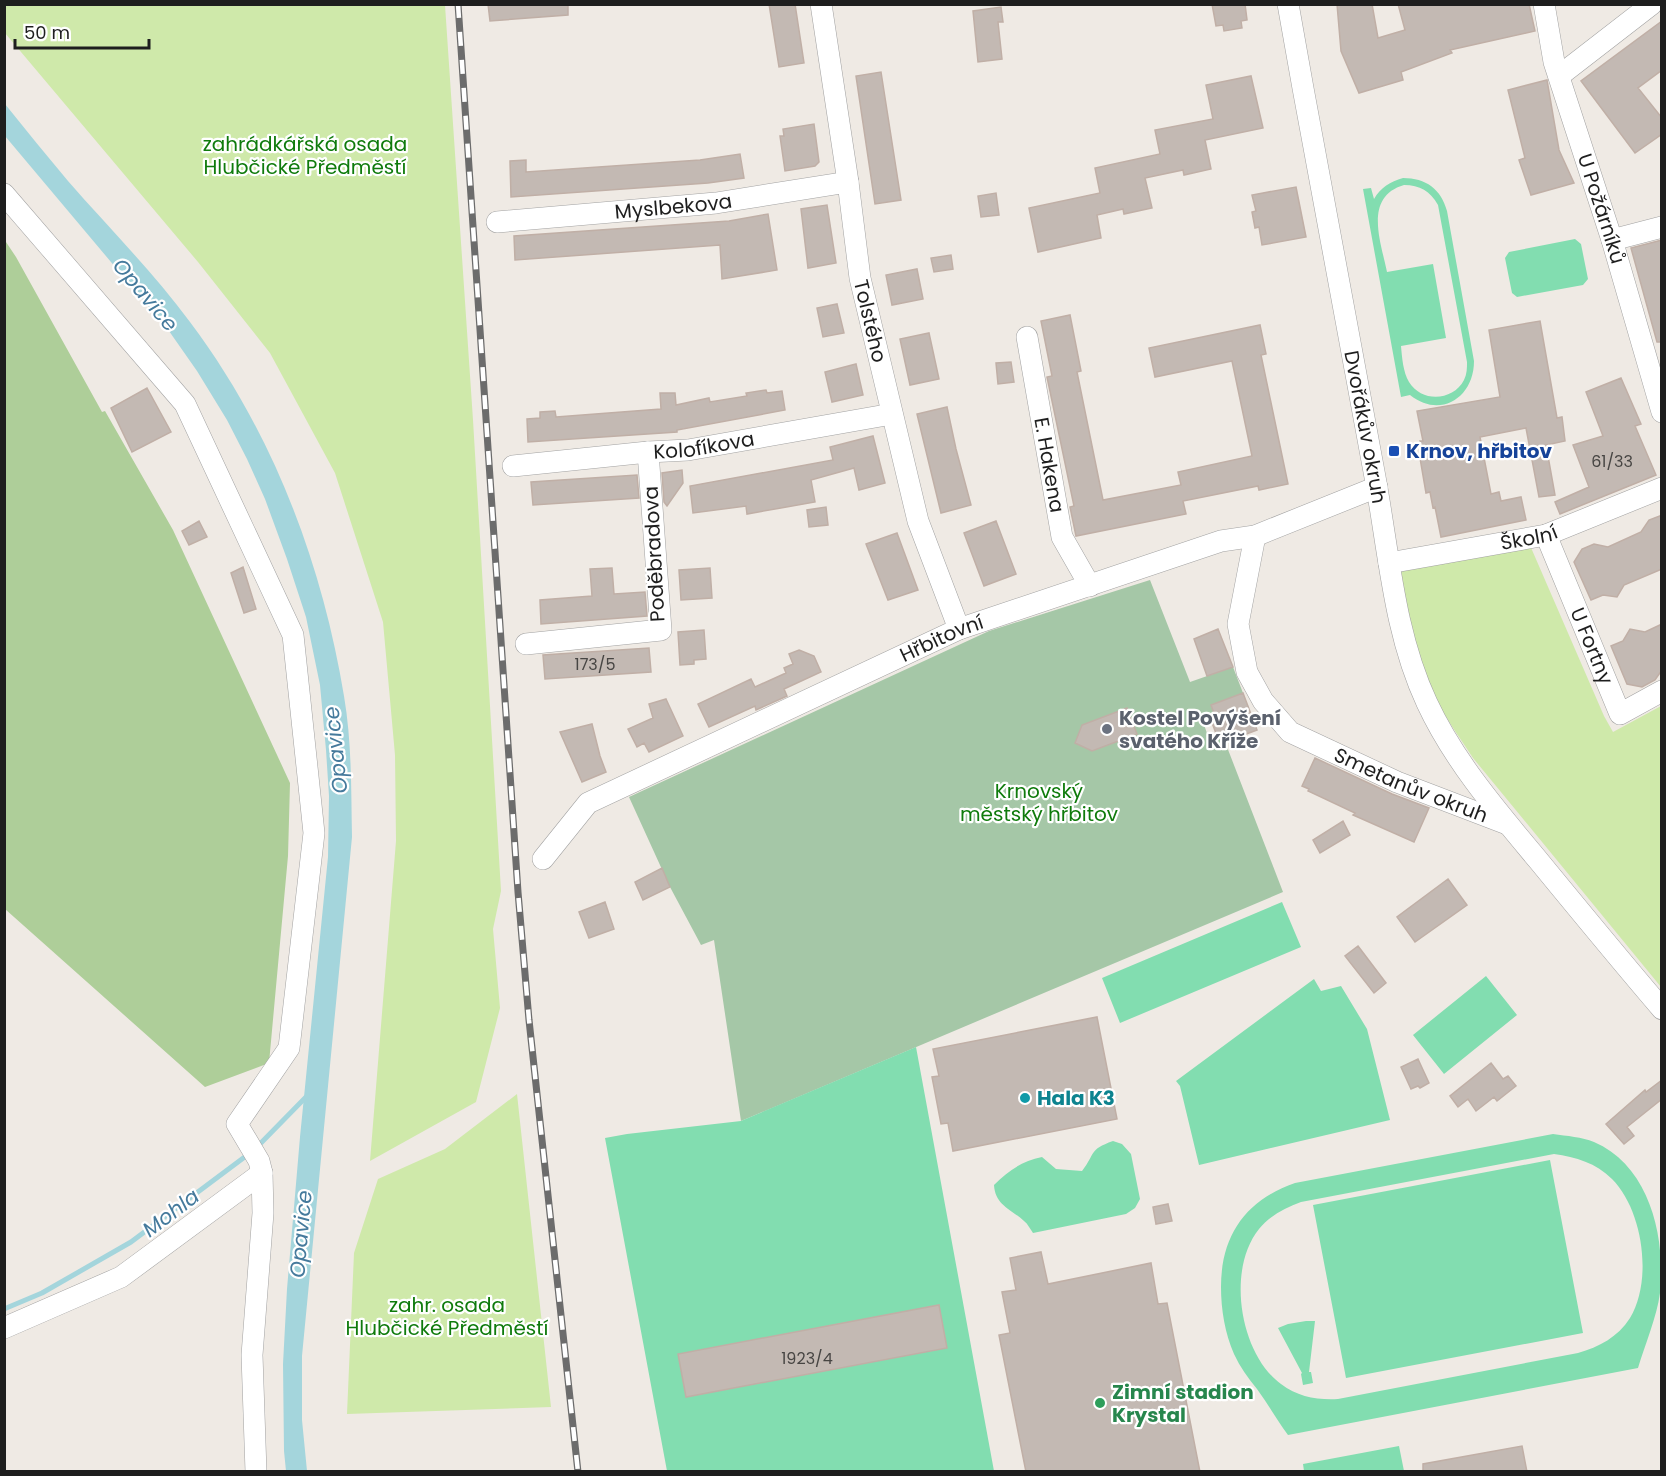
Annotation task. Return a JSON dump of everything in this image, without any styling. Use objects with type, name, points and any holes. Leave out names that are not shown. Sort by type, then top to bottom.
[{"type":"street","name":"Tolstého","points":[[821,4],[860,278],[918,521],[959,629]]},
{"type":"street","name":"Dvořákův okruh","points":[[1288,4],[1389,563],[1413,670],[1443,735],[1508,824]]},
{"type":"street","name":"U Požárníků","points":[[1544,4],[1554,62],[1612,240],[1662,412]]},
{"type":"street","points":[[1559,76],[1652,4]]},
{"type":"street","name":"Myslbekova","points":[[497,222],[716,203],[848,182]]},
{"type":"street","points":[[4,194],[185,404],[293,634],[314,833],[289,1048],[237,1124],[261,1167],[263,1213],[252,1355],[256,1472]]},
{"type":"street","points":[[1612,240],[1662,227]]},
{"type":"street","name":"E. Hakena","points":[[1027,338],[1062,537],[1090,586]]},
{"type":"street","name":"Kolofíkova","points":[[513,466],[688,450],[892,414]]},
{"type":"street","name":"Poděbradova","points":[[526,644],[660,630],[648,452]]},
{"type":"street","name":"Hřbitovní","points":[[543,859],[588,803],[959,629],[1221,541],[1255,536],[1377,487]]},
{"type":"street","name":"Školní","points":[[1389,563],[1546,535],[1662,488]]},
{"type":"street","name":"U Fortny","points":[[1546,535],[1620,714],[1662,692]]},
{"type":"street","name":"Smetanův okruh","points":[[1255,536],[1238,624],[1247,672],[1263,701],[1290,732],[1397,782],[1508,824],[1662,1009]]},
{"type":"street","points":[[4,1328],[121,1277],[261,1167]]},
{"type":"green space","name":"zahrádkářská osada Hlubčické Předměstí","points":[[4,5],[445,5],[501,891],[493,929],[500,1008],[476,1102],[370,1161],[396,841],[395,755],[383,622],[335,473],[270,353],[198,262],[5,33]]},
{"type":"green space","points":[[1403,178],[1419,180],[1431,186],[1444,203],[1474,361],[1468,385],[1462,394],[1443,405],[1421,402],[1410,395],[1401,397],[1363,189],[1371,188],[1374,199],[1383,188]],"holes":[[[1404,185],[1424,190],[1438,205],[1467,362],[1466,376],[1459,387],[1453,392],[1437,397],[1422,394],[1409,382],[1404,369],[1401,346],[1446,338],[1433,264],[1387,272],[1379,234],[1379,210],[1383,199],[1391,191]]]},
{"type":"green space","points":[[4,239],[102,412],[105,411],[173,530],[290,783],[288,856],[269,1063],[205,1087],[5,909]]},
{"type":"green space","points":[[1575,239],[1581,244],[1588,279],[1583,285],[1517,297],[1512,293],[1505,258],[1509,252]]},
{"type":"green space","points":[[1529,543],[1613,732],[1661,706],[1661,987],[1473,758],[1451,725],[1432,690],[1412,630],[1399,568]]},
{"type":"green space","name":"Krnovský městský hřbitov","points":[[1150,580],[1190,682],[1233,667],[1243,693],[1211,705],[1214,713],[1202,719],[1209,739],[1222,734],[1283,892],[741,1121],[714,940],[701,945],[670,887],[629,797],[989,631]]},
{"type":"green space","points":[[1282,902],[1301,947],[1120,1023],[1102,978]]},
{"type":"green space","points":[[1486,976],[1517,1015],[1444,1074],[1413,1035]]},
{"type":"green space","points":[[1314,979],[1321,991],[1341,986],[1367,1029],[1390,1120],[1199,1165],[1180,1086],[1176,1081]]},
{"type":"green space","points":[[916,1047],[994,1471],[667,1471],[605,1138],[741,1121]]},
{"type":"green space","name":"zahr. osada Hlubčické Předměstí","points":[[517,1094],[551,1407],[347,1414],[354,1253],[378,1179],[445,1149]]},
{"type":"green space","points":[[1553,1134],[1594,1142],[1613,1153],[1629,1168],[1641,1186],[1657,1227],[1661,1272],[1660,1293],[1654,1321],[1638,1368],[1288,1435],[1234,1354],[1224,1321],[1221,1287],[1226,1251],[1231,1236],[1240,1222],[1263,1199],[1295,1183]],"holes":[[[1554,1154],[1578,1159],[1606,1173],[1623,1192],[1631,1208],[1641,1246],[1643,1265],[1641,1285],[1630,1318],[1614,1336],[1593,1348],[1578,1353],[1338,1399],[1301,1395],[1281,1384],[1267,1370],[1247,1333],[1242,1311],[1241,1288],[1243,1266],[1249,1246],[1259,1229],[1272,1216],[1301,1202]]]},
{"type":"green space","points":[[1113,1141],[1122,1144],[1131,1154],[1140,1199],[1135,1208],[1126,1214],[1033,1233],[1025,1222],[1004,1206],[997,1197],[994,1185],[1022,1164],[1042,1157],[1056,1169],[1082,1171],[1096,1150]]},
{"type":"green space","points":[[1550,1160],[1583,1333],[1346,1378],[1313,1205]]},
{"type":"green space","points":[[1315,1321],[1309,1372],[1311,1372],[1313,1383],[1303,1385],[1302,1373],[1278,1328]]},
{"type":"green space","points":[[1399,1446],[1404,1471],[1304,1471],[1303,1464]]},
{"type":"water","name":"Opavice","points":[[5,104],[68,181],[161,285],[190,322],[246,408],[269,453],[307,548],[334,646],[348,731],[352,837],[302,1356],[302,1420],[307,1471],[286,1471],[283,1364],[300,1137],[328,857],[329,796],[326,750],[320,685],[306,617],[265,499],[227,420],[169,331],[5,136]]},
{"type":"building","points":[[488,4],[568,4],[568,15],[490,21]]},
{"type":"building","points":[[769,4],[795,4],[804,63],[779,67]]},
{"type":"building","points":[[1212,4],[1245,4],[1247,20],[1241,21],[1242,28],[1224,31],[1223,25],[1216,26]]},
{"type":"building","points":[[1337,4],[1372,4],[1378,38],[1405,30],[1398,4],[1529,4],[1535,31],[1450,50],[1452,53],[1401,72],[1403,80],[1359,93],[1341,51]]},
{"type":"building","points":[[1001,7],[1003,22],[998,22],[1002,59],[978,62],[973,11]]},
{"type":"building","points":[[1662,21],[1662,70],[1638,88],[1662,118],[1662,134],[1635,153],[1581,81]]},
{"type":"building","points":[[881,72],[901,200],[875,204],[856,76]]},
{"type":"building","points":[[1251,76],[1263,128],[1205,140],[1211,169],[1184,175],[1183,170],[1145,178],[1152,208],[1124,214],[1123,209],[1097,215],[1101,238],[1038,252],[1029,208],[1100,193],[1095,168],[1160,154],[1155,130],[1213,119],[1206,85]]},
{"type":"building","points":[[1547,80],[1559,150],[1574,183],[1531,195],[1519,160],[1525,158],[1508,90]]},
{"type":"building","points":[[814,124],[819,162],[815,166],[785,171],[780,136],[784,136],[783,129]]},
{"type":"building","points":[[740,154],[744,178],[708,183],[511,197],[510,161],[526,160],[526,172],[700,160]]},
{"type":"building","points":[[1296,187],[1306,237],[1262,245],[1259,227],[1255,228],[1252,212],[1256,211],[1252,195]]},
{"type":"building","points":[[996,193],[999,215],[981,217],[978,196]]},
{"type":"building","points":[[827,205],[836,263],[808,268],[801,209]]},
{"type":"building","points":[[768,214],[777,270],[722,279],[720,245],[515,260],[514,236],[729,221]]},
{"type":"building","points":[[1662,240],[1662,342],[1657,342],[1631,248]]},
{"type":"building","points":[[951,255],[953,269],[934,272],[931,258]]},
{"type":"building","points":[[917,269],[923,299],[892,305],[886,275]]},
{"type":"building","points":[[837,304],[844,333],[823,337],[817,308]]},
{"type":"building","points":[[1070,315],[1081,371],[1077,372],[1103,500],[1181,485],[1178,472],[1252,456],[1232,361],[1155,377],[1149,348],[1260,325],[1266,354],[1261,355],[1288,484],[1259,490],[1258,486],[1183,501],[1186,514],[1076,536],[1070,507],[1074,506],[1047,377],[1052,376],[1041,321]]},
{"type":"building","points":[[1540,321],[1557,418],[1562,417],[1565,441],[1546,445],[1555,495],[1539,497],[1526,428],[1480,437],[1491,494],[1499,492],[1501,501],[1521,497],[1526,520],[1441,537],[1430,492],[1426,493],[1420,458],[1424,457],[1420,441],[1423,441],[1417,411],[1500,397],[1489,330]]},
{"type":"building","points":[[929,333],[939,379],[910,385],[900,339]]},
{"type":"building","points":[[1011,362],[1014,382],[998,384],[996,363]]},
{"type":"building","points":[[856,364],[863,395],[832,402],[825,372]]},
{"type":"building","points":[[1621,378],[1641,424],[1635,426],[1656,475],[1560,514],[1555,502],[1589,487],[1573,445],[1603,436],[1586,392]]},
{"type":"building","points":[[147,388],[171,432],[132,452],[111,408]]},
{"type":"building","points":[[766,390],[767,393],[782,391],[785,410],[677,430],[677,432],[528,442],[527,419],[540,418],[540,412],[555,411],[556,417],[661,409],[660,393],[675,393],[676,405],[709,398],[710,402],[747,396],[746,393]]},
{"type":"building","points":[[947,407],[971,505],[941,513],[917,414]]},
{"type":"building","points":[[873,436],[885,483],[859,490],[854,468],[811,480],[815,502],[747,514],[746,506],[693,513],[690,486],[833,460],[830,447]]},
{"type":"building","points":[[682,470],[683,483],[667,506],[664,502],[662,473]]},
{"type":"building","points":[[637,475],[639,498],[533,505],[531,482]]},
{"type":"building","points":[[826,507],[828,525],[809,527],[807,510]]},
{"type":"building","points":[[1662,515],[1662,569],[1624,585],[1617,597],[1603,595],[1591,600],[1574,562],[1582,549],[1594,544],[1608,547],[1641,532],[1649,520]]},
{"type":"building","points":[[199,521],[207,537],[189,545],[182,531]]},
{"type":"building","points":[[996,521],[1016,574],[984,586],[964,533]]},
{"type":"building","points":[[897,533],[918,590],[888,600],[866,544]]},
{"type":"building","points":[[243,567],[256,609],[244,613],[231,573]]},
{"type":"building","points":[[612,568],[614,594],[645,592],[647,616],[541,624],[540,600],[592,596],[590,569]]},
{"type":"building","points":[[710,568],[712,598],[681,600],[679,570]]},
{"type":"building","points":[[1662,624],[1662,670],[1655,680],[1642,687],[1627,684],[1611,646],[1623,641],[1630,629],[1645,632]]},
{"type":"building","points":[[1218,629],[1233,667],[1207,676],[1194,639]]},
{"type":"building","points":[[704,630],[706,659],[694,660],[694,664],[680,665],[678,632]]},
{"type":"building","points":[[649,648],[651,672],[545,679],[543,655]]},
{"type":"building","points":[[799,650],[814,656],[821,672],[784,689],[787,696],[756,710],[755,706],[709,727],[698,704],[751,679],[755,687],[786,673],[784,668],[793,664],[789,654]]},
{"type":"building","points":[[1243,693],[1257,730],[1225,742],[1222,734],[1217,736],[1209,715],[1214,713],[1211,705]]},
{"type":"building","points":[[666,699],[683,736],[649,752],[644,743],[637,747],[628,729],[653,718],[649,704]]},
{"type":"building","name":"Kostel Povýšení svatého Kříže","points":[[1127,708],[1137,734],[1092,751],[1075,743],[1082,725]]},
{"type":"building","points":[[592,724],[606,772],[582,782],[560,732]]},
{"type":"building","points":[[1315,758],[1392,794],[1429,808],[1414,842],[1353,815],[1355,813],[1302,786]]},
{"type":"building","points":[[1343,821],[1350,835],[1320,853],[1313,840]]},
{"type":"building","points":[[662,868],[670,887],[643,900],[635,882]]},
{"type":"building","points":[[1448,879],[1467,905],[1415,942],[1397,917]]},
{"type":"building","points":[[605,902],[614,929],[589,938],[579,912]]},
{"type":"building","points":[[1358,946],[1386,983],[1374,993],[1345,956]]},
{"type":"building","name":"Hala K3","points":[[1097,1017],[1117,1119],[953,1151],[948,1123],[941,1124],[932,1077],[939,1076],[933,1049]]},
{"type":"building","points":[[1418,1059],[1429,1083],[1420,1088],[1418,1086],[1411,1089],[1401,1067]]},
{"type":"building","points":[[1491,1063],[1503,1079],[1508,1076],[1516,1086],[1497,1101],[1494,1097],[1476,1111],[1468,1099],[1458,1107],[1450,1096]]},
{"type":"building","points":[[1662,1080],[1662,1099],[1627,1127],[1634,1136],[1624,1144],[1606,1124],[1645,1090],[1646,1092]]},
{"type":"building","points":[[1168,1204],[1172,1221],[1156,1224],[1153,1207]]},
{"type":"building","name":"Zimní stadion Krystal","points":[[1041,1252],[1048,1284],[1151,1263],[1158,1304],[1167,1303],[1200,1472],[1026,1472],[999,1335],[1010,1333],[1002,1292],[1016,1290],[1010,1258]]},
{"type":"building","points":[[939,1305],[947,1348],[686,1397],[678,1354]]},
{"type":"building","points":[[1522,1446],[1527,1472],[1423,1472],[1423,1464]]},
{"type":"waterway","name":"Mohla","points":[[257,1147],[307,1096]]},
{"type":"waterway","name":"Mohla","points":[[4,1309],[42,1293],[131,1242],[250,1153]]},
{"type":"railway","points":[[458,4],[518,892],[529,1020],[578,1472]]},
{"type":"place","name":"Krnov, hřbitov","points":[[1394,451]]},
{"type":"place","name":"Kostel Povýšení svatého Kříže","points":[[1107,729]]},
{"type":"place","name":"Hala K3","points":[[1025,1098]]},
{"type":"place","name":"Zimní stadion Krystal","points":[[1100,1403]]}]
